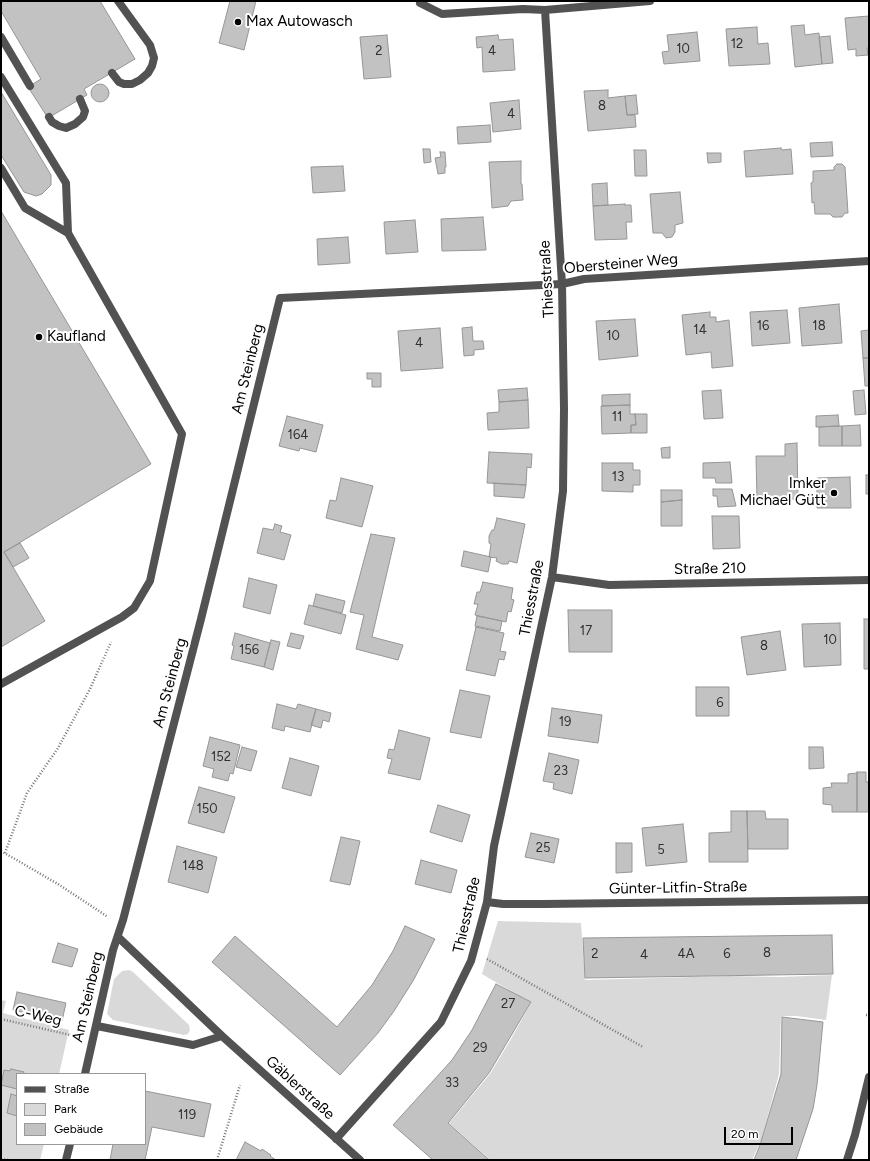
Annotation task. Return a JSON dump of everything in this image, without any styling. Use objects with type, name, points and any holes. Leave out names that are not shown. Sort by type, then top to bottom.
[{"type":"street","points":[[112,72],[119,82],[124,84],[132,84],[140,80],[148,73],[154,58],[150,45],[118,1]]},
{"type":"street","points":[[420,3],[442,14],[523,9],[545,10],[650,1]]},
{"type":"street","name":"Thiesstraße","points":[[336,1139],[441,1022],[471,962],[487,902],[494,846],[552,577],[563,491],[564,409],[562,284],[545,10]]},
{"type":"street","points":[[1,37],[30,86]]},
{"type":"street","points":[[1,77],[66,183],[68,233],[182,434],[150,581],[134,608],[122,617],[1,684]]},
{"type":"street","points":[[49,117],[52,122],[66,128],[75,124],[83,117],[85,111],[80,99]]},
{"type":"street","points":[[1,168],[25,208],[68,233]]},
{"type":"street","name":"Obersteiner Weg","points":[[280,298],[562,284],[584,280],[869,261]]},
{"type":"street","name":"Am Steinberg","points":[[85,1073],[113,950],[118,937],[200,627],[280,298]]},
{"type":"street","name":"Straße 210","points":[[552,577],[609,585],[869,580]]},
{"type":"street","name":"Günter-Litfin-Straße","points":[[487,902],[503,904],[544,904],[869,900]]},
{"type":"street","name":"Gäblerstraße","points":[[118,937],[222,1036],[360,1160]]},
{"type":"street","points":[[97,1026],[193,1045],[222,1036]]},
{"type":"street","points":[[847,1160],[855,1135],[869,1077]]},
{"type":"street","points":[[66,1160],[70,1145]]},
{"type":"path","points":[[5,853],[27,793],[58,748],[87,696],[122,617]]},
{"type":"path","points":[[1,851],[58,884],[109,918],[118,937]]},
{"type":"path","points":[[483,957],[643,1047]]},
{"type":"path","name":"C-Weg","points":[[1,1019],[93,1040]]},
{"type":"path","points":[[218,1160],[240,1085]]},
{"type":"path","points":[[1,1159],[8,1160]]},
{"type":"green space","points":[[498,921],[581,923],[585,980],[832,975],[826,1020],[796,1016],[781,1016],[779,1074],[761,1141],[752,1160],[490,1160],[449,1123],[490,1074],[531,1003],[482,974]]},
{"type":"green space","points":[[129,970],[133,972],[189,1025],[190,1030],[188,1034],[184,1035],[113,1020],[107,1014],[114,979],[122,971]]},
{"type":"green space","points":[[1,1000],[6,1001],[3,1013],[69,1030],[59,1073],[16,1073],[16,1145],[44,1145],[40,1160],[1,1160]]},
{"type":"building","points":[[1,1],[100,1],[135,59],[84,89],[87,95],[48,118],[28,87],[41,79],[1,11]]},
{"type":"building","name":"Max Autowasch","points":[[230,1],[256,1],[244,50],[219,43]]},
{"type":"building","points":[[869,16],[868,55],[856,56],[856,49],[848,50],[845,18]]},
{"type":"building","points":[[804,25],[805,35],[819,33],[822,64],[795,67],[791,26]]},
{"type":"building","points":[[757,27],[758,44],[768,43],[770,64],[729,66],[726,29]]},
{"type":"building","points":[[697,32],[700,61],[664,64],[662,52],[669,51],[667,35]]},
{"type":"building","points":[[387,35],[391,77],[364,79],[360,37]]},
{"type":"building","points":[[498,35],[499,40],[513,39],[515,70],[483,72],[482,47],[477,48],[476,37]]},
{"type":"building","points":[[830,36],[833,63],[822,64],[819,37]]},
{"type":"building","points":[[96,84],[104,84],[109,89],[107,100],[104,102],[96,102],[91,97],[91,89]]},
{"type":"building","points":[[608,90],[608,98],[625,96],[627,115],[635,115],[636,127],[588,131],[584,91]]},
{"type":"building","points":[[1,92],[51,175],[51,185],[42,194],[36,196],[24,192],[1,155]]},
{"type":"building","points":[[636,95],[638,114],[627,115],[625,96]]},
{"type":"building","points":[[519,100],[521,129],[493,132],[490,103]]},
{"type":"building","points":[[490,125],[491,142],[458,144],[457,127]]},
{"type":"building","points":[[832,142],[833,156],[811,157],[810,143]]},
{"type":"building","points":[[781,148],[782,150],[791,149],[793,174],[746,177],[744,151]]},
{"type":"building","points":[[423,149],[430,149],[431,162],[424,163]]},
{"type":"building","points":[[634,150],[646,150],[647,176],[635,176]]},
{"type":"building","points":[[440,152],[445,152],[446,167],[445,173],[438,174],[435,158],[441,157]]},
{"type":"building","points":[[707,153],[721,153],[721,162],[708,163]]},
{"type":"building","points":[[521,161],[523,200],[511,201],[508,206],[492,208],[489,162]]},
{"type":"building","points":[[837,164],[842,164],[845,167],[848,213],[845,213],[842,217],[833,217],[830,214],[815,214],[814,202],[812,203],[811,183],[813,182],[813,171],[834,170],[834,167]]},
{"type":"building","points":[[343,166],[345,191],[313,193],[311,167]]},
{"type":"building","points":[[607,183],[608,205],[593,206],[592,184]]},
{"type":"building","points":[[680,192],[683,223],[675,225],[675,232],[672,237],[666,238],[662,233],[653,233],[650,194]]},
{"type":"building","points":[[625,204],[624,205],[631,205],[632,222],[626,222],[627,239],[595,240],[593,206]]},
{"type":"building","name":"Kaufland","points":[[1,211],[151,464],[4,552],[45,621],[1,647]]},
{"type":"building","points":[[483,217],[486,250],[442,251],[441,219]]},
{"type":"building","points":[[415,220],[418,252],[386,254],[384,222]]},
{"type":"building","points":[[348,237],[350,263],[318,265],[317,239]]},
{"type":"building","points":[[839,304],[842,343],[802,346],[799,308]]},
{"type":"building","points":[[787,310],[790,343],[752,346],[750,312]]},
{"type":"building","points":[[710,312],[710,317],[716,317],[716,322],[729,320],[733,366],[712,368],[711,352],[686,355],[682,315]]},
{"type":"building","points":[[635,319],[638,356],[599,360],[596,321]]},
{"type":"building","points":[[472,327],[473,341],[483,341],[484,349],[474,350],[474,355],[464,356],[462,328]]},
{"type":"building","points":[[440,328],[443,368],[401,371],[398,331]]},
{"type":"building","points":[[869,330],[869,358],[863,358],[861,331]]},
{"type":"building","points":[[863,358],[869,358],[869,386],[865,386]]},
{"type":"building","points":[[367,373],[381,373],[381,387],[372,387],[372,379],[367,379]]},
{"type":"building","points":[[527,388],[528,400],[499,402],[498,390]]},
{"type":"building","points":[[721,390],[723,418],[704,419],[702,391]]},
{"type":"building","points":[[864,390],[866,414],[855,415],[853,391]]},
{"type":"building","points":[[630,394],[630,405],[602,406],[602,395]]},
{"type":"building","points":[[528,400],[529,428],[488,430],[487,413],[499,412],[499,402]]},
{"type":"building","points":[[630,405],[630,414],[635,414],[636,425],[631,425],[631,433],[602,434],[601,406]]},
{"type":"building","points":[[635,414],[647,414],[647,433],[631,433],[631,425],[636,425]]},
{"type":"building","points":[[838,415],[839,426],[816,427],[816,416]]},
{"type":"building","points":[[287,416],[323,425],[316,452],[300,448],[299,451],[279,446]]},
{"type":"building","points":[[860,425],[861,446],[842,446],[842,426]]},
{"type":"building","points":[[842,426],[842,446],[819,446],[819,427]]},
{"type":"building","points":[[797,443],[798,499],[757,500],[756,456],[785,456],[785,444]]},
{"type":"building","points":[[670,447],[670,458],[662,458],[661,448]]},
{"type":"building","points":[[489,452],[532,454],[531,468],[527,467],[526,485],[487,483]]},
{"type":"building","points":[[730,462],[732,483],[716,483],[715,478],[703,478],[703,463]]},
{"type":"building","points":[[602,463],[633,463],[633,470],[640,470],[640,485],[633,485],[633,492],[602,491]]},
{"type":"building","points":[[866,475],[869,475],[869,494],[866,494]]},
{"type":"building","points":[[850,477],[851,508],[817,508],[817,478]]},
{"type":"building","points":[[341,478],[373,486],[362,527],[326,518],[330,500],[336,501]]},
{"type":"building","points":[[494,483],[526,485],[524,498],[494,496]]},
{"type":"building","points":[[713,489],[732,489],[736,506],[718,507],[717,496],[713,496]]},
{"type":"building","points":[[661,490],[682,490],[682,500],[661,502]]},
{"type":"building","points":[[682,500],[682,526],[661,526],[661,502]]},
{"type":"building","points":[[712,516],[739,516],[740,548],[713,549]]},
{"type":"building","points":[[497,518],[525,524],[517,563],[509,561],[508,564],[502,564],[496,561],[497,558],[489,557],[491,544],[489,543],[489,536],[492,530],[494,530]]},
{"type":"building","points":[[275,524],[282,526],[280,532],[291,535],[284,560],[257,553],[263,528],[273,530]]},
{"type":"building","points":[[371,534],[395,538],[372,637],[403,645],[398,660],[356,649],[364,615],[350,612]]},
{"type":"building","points":[[20,543],[29,558],[13,567],[4,552]]},
{"type":"building","points":[[464,551],[491,557],[488,572],[461,566]]},
{"type":"building","points":[[249,578],[277,585],[270,614],[243,607]]},
{"type":"building","points":[[483,582],[513,588],[511,599],[514,600],[511,612],[508,611],[506,622],[475,615],[478,604],[474,604],[477,592],[480,592]]},
{"type":"building","points":[[316,594],[345,601],[342,613],[313,606]]},
{"type":"building","points":[[309,605],[346,615],[341,634],[304,624]]},
{"type":"building","points":[[568,610],[612,610],[612,652],[569,652]]},
{"type":"building","points":[[477,616],[502,621],[500,631],[475,626]]},
{"type":"building","points":[[864,619],[869,619],[869,669],[864,669]]},
{"type":"building","points":[[840,623],[841,665],[804,667],[802,624]]},
{"type":"building","points":[[476,627],[504,633],[500,651],[506,652],[504,660],[499,659],[495,676],[466,670]]},
{"type":"building","points":[[780,631],[786,670],[747,675],[741,637]]},
{"type":"building","points":[[235,633],[270,643],[264,667],[231,659]]},
{"type":"building","points":[[291,633],[304,636],[300,649],[287,646]]},
{"type":"building","points":[[271,640],[280,642],[273,670],[264,667]]},
{"type":"building","points":[[696,687],[729,687],[729,716],[696,716]]},
{"type":"building","points":[[460,690],[490,696],[481,738],[450,732]]},
{"type":"building","points":[[277,704],[296,709],[298,704],[316,709],[310,732],[285,726],[284,731],[272,728]]},
{"type":"building","points":[[552,708],[602,715],[598,743],[548,736]]},
{"type":"building","points":[[316,709],[331,713],[329,722],[323,720],[321,728],[311,725]]},
{"type":"building","points":[[399,730],[430,738],[420,780],[388,773],[392,759],[387,758],[389,749],[394,750]]},
{"type":"building","points":[[210,737],[240,745],[233,774],[230,773],[228,781],[212,777],[214,769],[203,766]]},
{"type":"building","points":[[242,747],[257,751],[251,771],[236,767]]},
{"type":"building","points":[[809,747],[823,747],[824,768],[809,769]]},
{"type":"building","points":[[549,753],[579,760],[572,794],[553,789],[554,783],[543,781]]},
{"type":"building","points":[[290,758],[319,766],[311,796],[282,788]]},
{"type":"building","points":[[857,772],[866,772],[866,782],[869,782],[869,812],[857,812]]},
{"type":"building","points":[[857,773],[857,812],[832,812],[832,805],[823,804],[823,788],[832,787],[831,783],[848,783],[848,774]]},
{"type":"building","points":[[199,787],[235,797],[224,833],[188,823]]},
{"type":"building","points":[[438,805],[470,815],[462,842],[430,832]]},
{"type":"building","points":[[731,811],[747,811],[748,862],[709,862],[709,833],[731,832]]},
{"type":"building","points":[[747,811],[765,811],[766,819],[788,819],[788,849],[748,849]]},
{"type":"building","points":[[683,824],[687,862],[646,866],[642,828]]},
{"type":"building","points":[[531,833],[559,839],[554,863],[525,857]]},
{"type":"building","points":[[341,837],[360,841],[350,885],[330,881]]},
{"type":"building","points":[[616,843],[632,843],[632,872],[616,873]]},
{"type":"building","points":[[177,846],[217,857],[208,893],[168,882]]},
{"type":"building","points":[[421,860],[457,870],[451,893],[415,884]]},
{"type":"building","points":[[405,926],[435,939],[413,981],[394,1011],[378,1033],[340,1075],[212,962],[235,936],[337,1027],[372,985],[393,951]]},
{"type":"building","points":[[832,935],[833,974],[585,978],[583,938]]},
{"type":"building","points":[[58,943],[78,949],[72,967],[52,962]]},
{"type":"building","points":[[496,984],[531,1002],[489,1073],[448,1123],[489,1160],[433,1160],[393,1125],[452,1060],[472,1030]]},
{"type":"building","points":[[17,992],[66,1003],[62,1021],[13,1010]]},
{"type":"building","points":[[782,1017],[823,1022],[817,1085],[813,1109],[796,1160],[754,1160],[760,1145],[781,1074]]},
{"type":"building","points":[[11,1069],[24,1072],[16,1073],[16,1089],[1,1085],[4,1070],[10,1071]]},
{"type":"building","points":[[146,1091],[211,1104],[204,1137],[152,1127],[145,1160],[110,1160],[113,1145],[146,1145]]},
{"type":"building","points":[[11,1094],[16,1096],[16,1116],[7,1113]]},
{"type":"building","points":[[245,1142],[261,1151],[262,1149],[276,1160],[236,1160]]},
{"type":"place","name":"Max Autowasch","points":[[238,22]]},
{"type":"place","name":"Kaufland","points":[[39,337]]},
{"type":"place","name":"Imker Michael Gütt","points":[[834,493]]}]
